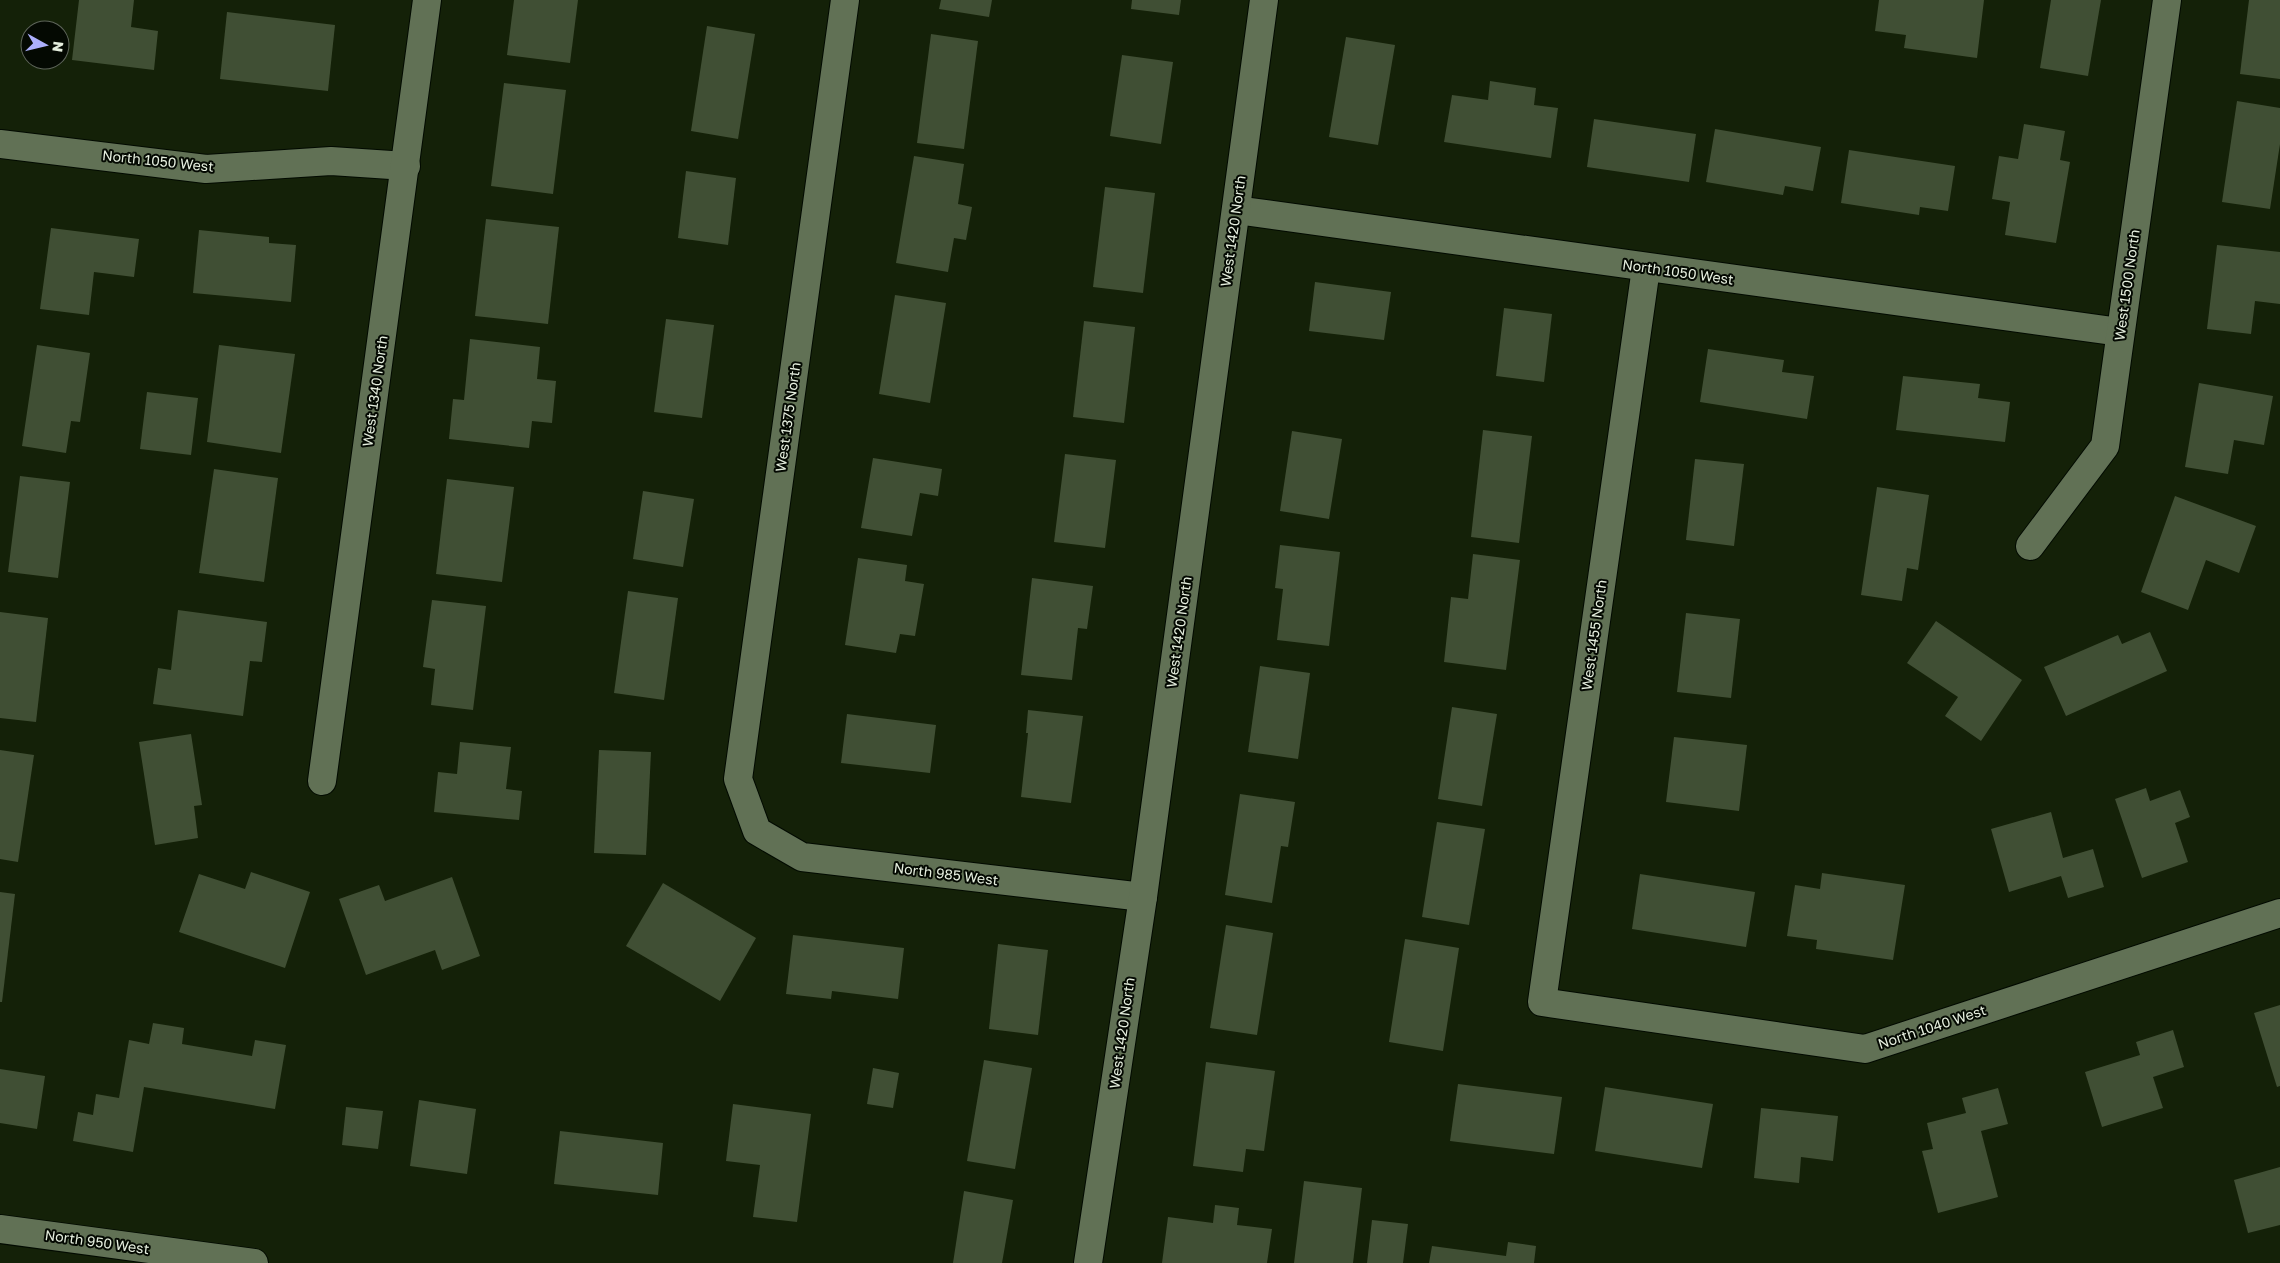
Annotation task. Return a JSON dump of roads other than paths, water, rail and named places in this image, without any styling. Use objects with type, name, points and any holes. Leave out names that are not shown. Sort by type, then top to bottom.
[{"type":"street","name":"West 1340 North","points":[[322,781],[427,0]]},
{"type":"street","name":"West 1375 North","points":[[757,831],[738,779],[845,0]]},
{"type":"street","name":"West 1420 North","points":[[1088,1263],[1143,897],[1264,0]]},
{"type":"street","name":"West 1500 North","points":[[2030,546],[2104,446],[2167,0]]},
{"type":"street","name":"North 1050 West","points":[[0,144],[206,169],[331,161],[406,166]]},
{"type":"street","name":"North 1050 West","points":[[1236,210],[2120,332]]},
{"type":"street","name":"West 1455 North","points":[[1542,1002],[1646,268]]},
{"type":"street","name":"North 985 West","points":[[757,831],[802,857],[1143,897]]},
{"type":"street","name":"North 1040 West","points":[[1542,1002],[1865,1049],[2280,913]]},
{"type":"street","name":"North 950 West","points":[[0,1228],[84,1252],[254,1263]]}]
